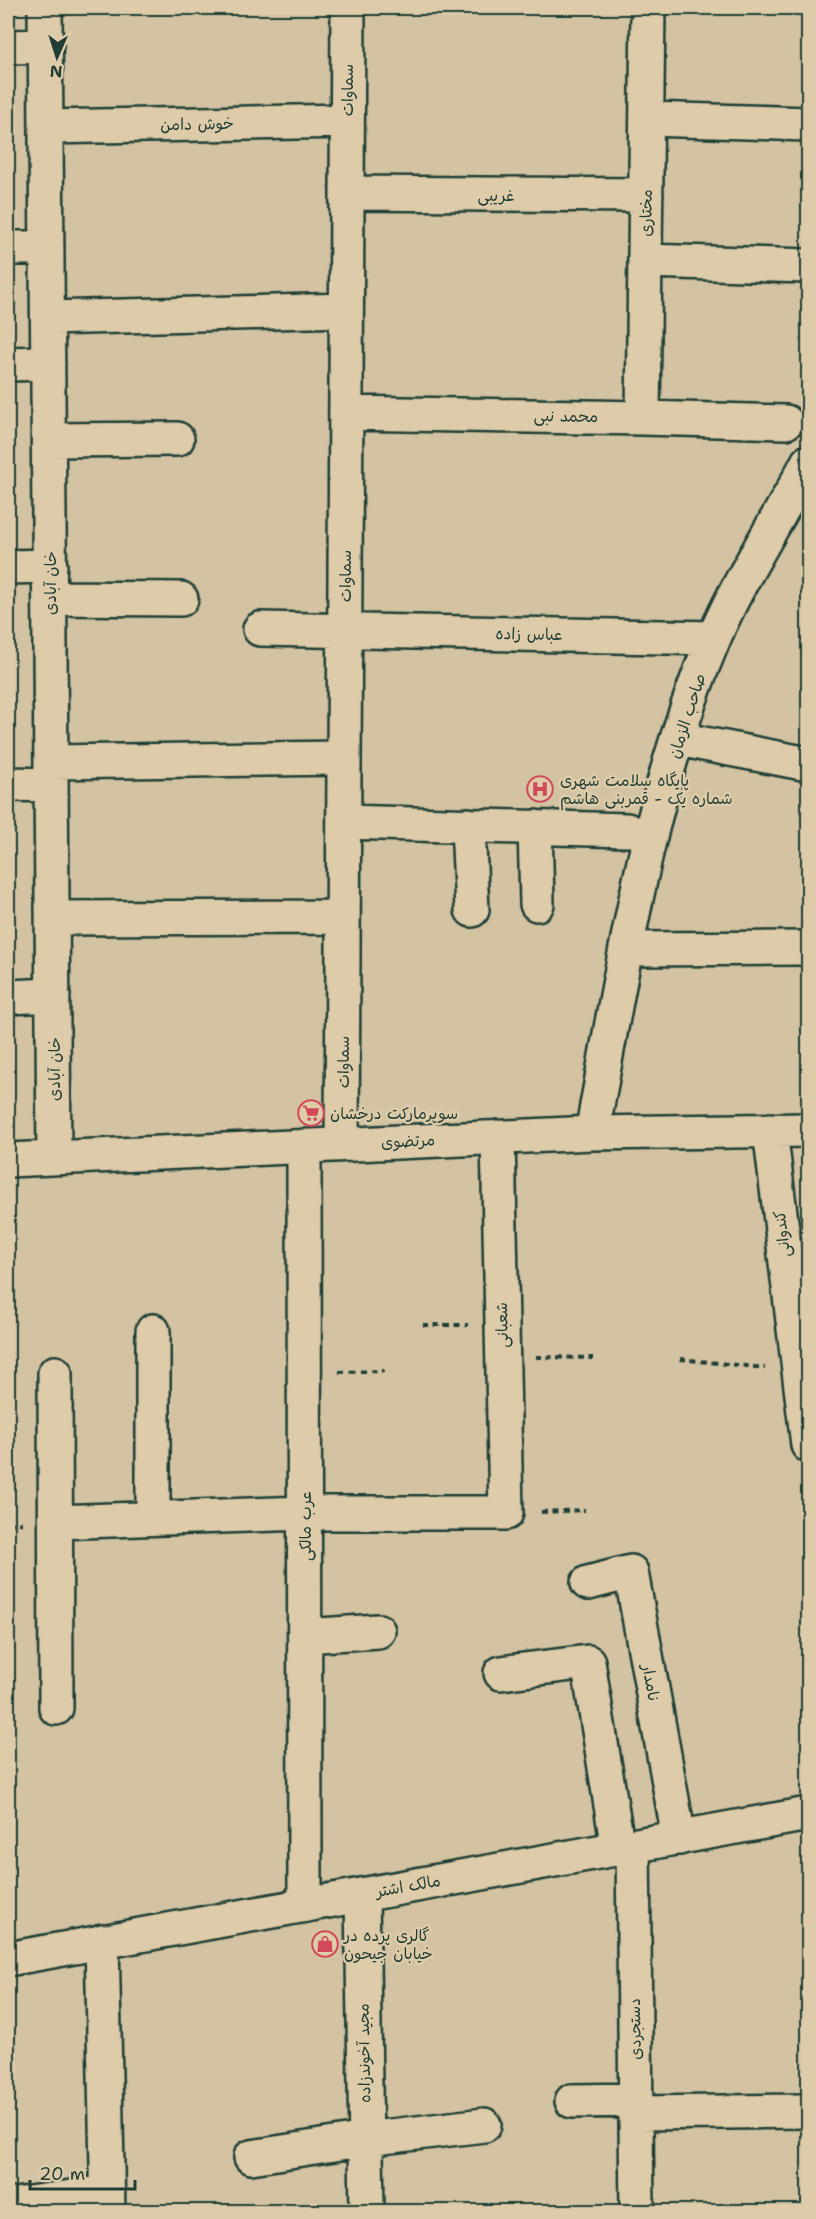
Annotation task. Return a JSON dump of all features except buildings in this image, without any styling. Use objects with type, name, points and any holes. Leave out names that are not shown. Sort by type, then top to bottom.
[{"type":"street","name":"خان آبادی","points":[[45,8],[54,1158]]},
{"type":"street","name":"سماوات","points":[[342,1144],[348,8]]},
{"type":"street","name":"مختاری","points":[[643,418],[648,8]]},
{"type":"street","points":[[8,47],[46,46]]},
{"type":"street","points":[[647,119],[808,124]]},
{"type":"street","name":"خوش دامن","points":[[46,127],[347,121]]},
{"type":"street","name":"غریبی","points":[[347,193],[646,195]]},
{"type":"street","points":[[8,248],[47,248]]},
{"type":"street","points":[[645,261],[808,266]]},
{"type":"street","points":[[48,318],[346,310]]},
{"type":"street","points":[[8,363],[48,363]]},
{"type":"street","name":"محمد نبی","points":[[346,413],[786,422]]},
{"type":"street","points":[[49,440],[177,439]]},
{"type":"street","name":"صاحب الزمان","points":[[592,1133],[626,949],[651,833],[678,739],[714,638],[767,534],[808,462]]},
{"type":"street","points":[[8,567],[50,582],[181,599]]},
{"type":"street","name":"عباس زاده","points":[[260,629],[714,638]]},
{"type":"street","points":[[678,739],[808,764]]},
{"type":"street","points":[[8,784],[51,774],[344,758]]},
{"type":"street","points":[[344,822],[627,830]]},
{"type":"street","points":[[468,825],[472,910]]},
{"type":"street","points":[[535,827],[537,904]]},
{"type":"street","points":[[52,918],[344,917]]},
{"type":"street","points":[[626,949],[808,948]]},
{"type":"street","points":[[8,997],[53,995]]},
{"type":"street","name":"کندوانی","points":[[770,1130],[808,1445]]},
{"type":"street","name":"مرتضوی","points":[[8,1160],[592,1133],[808,1130]]},
{"type":"street","name":"شعبانی","points":[[498,1137],[506,1513]]},
{"type":"street","name":"عرب مالکی","points":[[304,1146],[305,1905]]},
{"type":"street","points":[[153,1331],[153,1518]]},
{"type":"street","points":[[55,1373],[56,1708]]},
{"type":"street","points":[[56,1522],[305,1513],[506,1513]]},
{"type":"street","name":"نامدار","points":[[588,1583],[631,1572],[679,1838]]},
{"type":"street","points":[[305,1636],[378,1630]]},
{"type":"street","name":"دستجردی","points":[[501,1673],[588,1662],[626,1847],[636,2107],[637,2211]]},
{"type":"street","name":"مالک اشتر","points":[[8,1959],[808,1814]]},
{"type":"street","name":"مجید آخوندزاده","points":[[362,1894],[367,2211]]},
{"type":"street","points":[[8,2206],[107,2202],[102,1941]]},
{"type":"street","points":[[572,2101],[636,2107],[808,2111]]},
{"type":"street","points":[[251,2157],[366,2139],[484,2125]]},
{"type":"path","points":[[423,1324],[593,1358]]},
{"type":"path","points":[[680,1359],[799,1372]]},
{"type":"path","points":[[305,1372],[384,1371]]},
{"type":"path","points":[[506,1513],[585,1510]]},
{"type":"place","name":"پایگاه سلامت شهری شماره یک - قمربنی هاشم","points":[[540,789]]},
{"type":"place","name":"سوپرمارکت درخشان","points":[[311,1113]]},
{"type":"place","name":"گالری پرده در خیابان جیحون","points":[[325,1944]]}]
